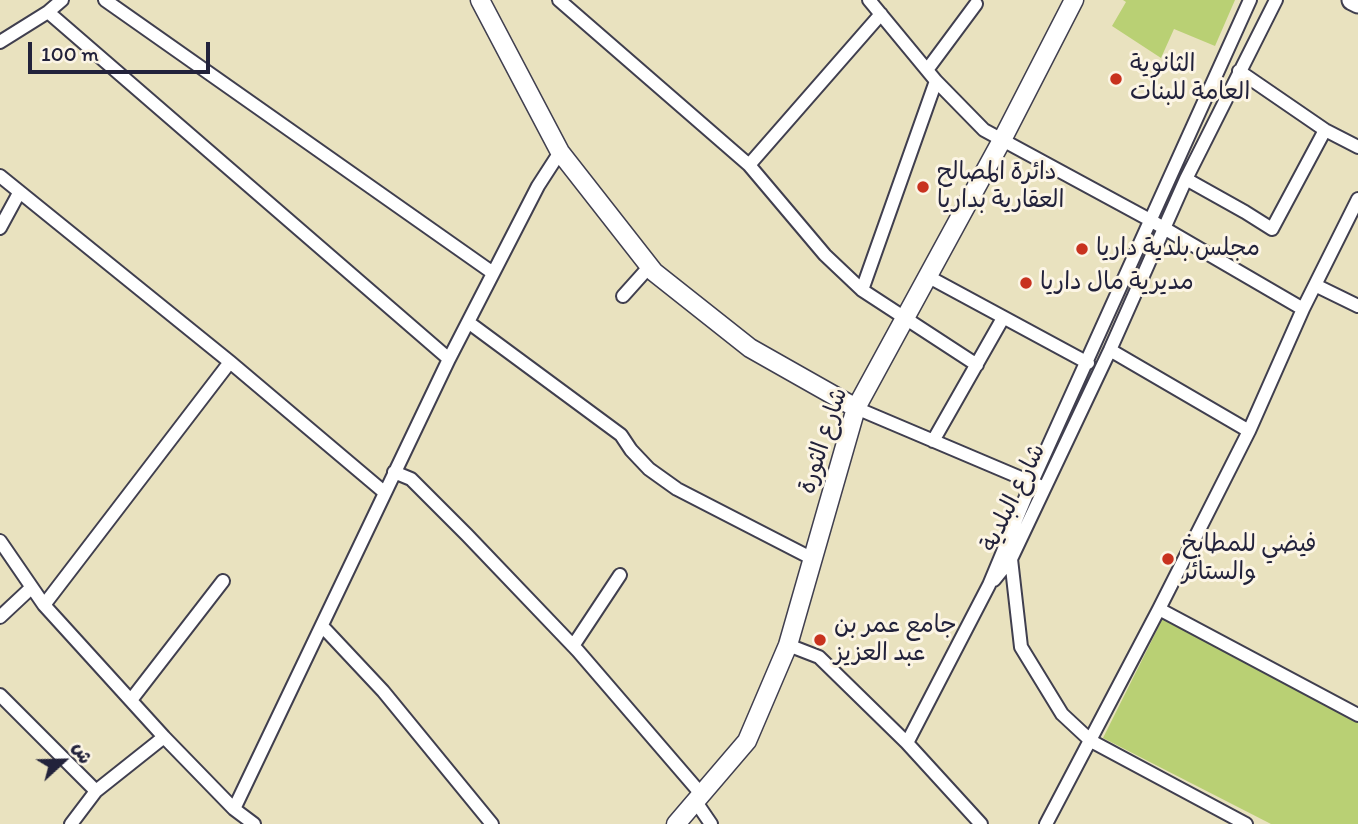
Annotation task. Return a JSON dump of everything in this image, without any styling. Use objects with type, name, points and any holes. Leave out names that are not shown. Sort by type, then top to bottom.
[{"type":"main road","name":"شارع الثورة","points":[[676,824],[747,741],[788,645],[856,408],[1002,140],[1074,0]]},
{"type":"main road","points":[[1352,0],[1358,3]]},
{"type":"main road","points":[[485,2],[559,152],[649,267],[750,348],[856,408]]},
{"type":"street","points":[[0,42],[62,0]]},
{"type":"street","points":[[105,0],[493,273]]},
{"type":"street","points":[[559,0],[749,165],[825,255],[862,290],[977,365]]},
{"type":"street","name":"شارع البلدية","points":[[989,585],[1010,559],[1088,363],[1250,0]]},
{"type":"street","name":"شارع البلدية","points":[[989,585],[1038,485],[1110,350],[1186,179],[1276,0]]},
{"type":"street","points":[[928,70],[976,4]]},
{"type":"street","points":[[749,165],[877,6],[936,81],[984,130],[1150,220],[1303,309]]},
{"type":"street","points":[[48,12],[449,359]]},
{"type":"street","points":[[1239,71],[1325,130],[1358,147]]},
{"type":"street","points":[[862,290],[936,81]]},
{"type":"street","points":[[1186,179],[1272,229],[1325,130]]},
{"type":"street","points":[[234,809],[449,359],[538,186],[559,152]]},
{"type":"street","points":[[0,176],[230,362],[384,492]]},
{"type":"street","points":[[0,228],[19,193]]},
{"type":"street","points":[[1046,824],[1249,431],[1303,309],[1358,199]]},
{"type":"street","points":[[623,296],[649,267]]},
{"type":"street","points":[[928,276],[1088,363]]},
{"type":"street","points":[[1315,285],[1358,306]]},
{"type":"street","points":[[933,441],[1003,318]]},
{"type":"street","points":[[468,322],[621,435],[649,469],[677,489],[813,559]]},
{"type":"street","points":[[1110,350],[1249,431]]},
{"type":"street","points":[[44,606],[230,362]]},
{"type":"street","points":[[856,408],[1038,485]]},
{"type":"street","points":[[394,472],[411,479],[573,646],[699,799],[711,824]]},
{"type":"street","points":[[0,541],[44,606],[164,737],[234,809],[254,824]]},
{"type":"street","points":[[1010,559],[1021,647],[1062,714],[1091,741],[1246,824]]},
{"type":"street","points":[[573,646],[620,575]]},
{"type":"street","points":[[131,700],[223,581]]},
{"type":"street","points":[[907,743],[989,585]]},
{"type":"street","points":[[0,617],[31,588]]},
{"type":"street","points":[[1159,609],[1358,715]]},
{"type":"street","points":[[322,626],[383,691],[492,824]]},
{"type":"street","points":[[788,645],[818,657],[907,743],[978,823]]},
{"type":"street","points":[[0,695],[96,791]]},
{"type":"street","points":[[71,824],[96,791],[164,737]]},
{"type":"green space","points":[[1123,0],[1235,0],[1215,46],[1174,29],[1161,58],[1112,26],[1126,2]]},
{"type":"green space","points":[[1163,618],[1358,720],[1358,824],[1271,824],[1103,738]]},
{"type":"place","name":"الثانوية العامة للبنات","points":[[1116,79]]},
{"type":"place","name":"دائرة المصالح العقارية بداريا","points":[[923,187]]},
{"type":"place","name":"مجلس بلدية داريا","points":[[1082,249]]},
{"type":"place","name":"مديرية مال داريا","points":[[1026,283]]},
{"type":"place","name":"فيضي للمطابخ والستائر","points":[[1168,559]]},
{"type":"place","name":"جامع عمر بن عبد العزيز","points":[[820,640]]}]
